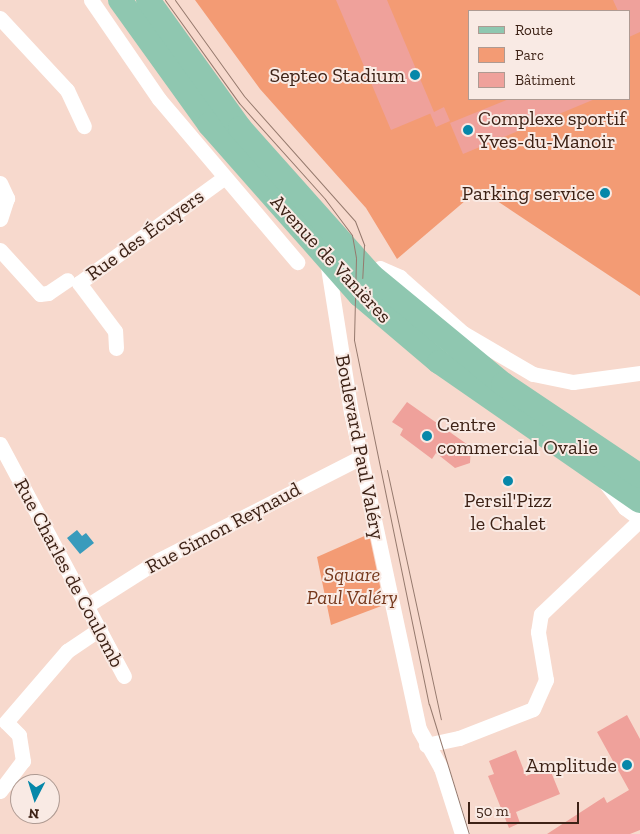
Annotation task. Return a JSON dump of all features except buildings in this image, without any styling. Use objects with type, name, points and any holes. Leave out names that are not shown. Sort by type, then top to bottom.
[{"type":"main road","name":"Avenue de Vanières","points":[[120,0],[209,124],[326,259],[360,295],[423,350],[640,501]]},
{"type":"main road","name":"Avenue de Vanières","points":[[148,0],[240,128],[376,272],[503,384],[640,476]]},
{"type":"street","points":[[91,0],[159,98],[297,262]]},
{"type":"street","points":[[0,18],[67,90],[84,126]]},
{"type":"street","name":"Rue des Écuyers","points":[[116,348],[115,331],[79,283],[225,177]]},
{"type":"street","points":[[0,183],[7,198],[0,219]]},
{"type":"street","points":[[0,250],[40,294],[48,293],[67,280]]},
{"type":"street","name":"Boulevard Paul Valéry","points":[[326,259],[361,457],[419,729],[426,745],[441,768],[462,834]]},
{"type":"street","points":[[376,272],[400,277],[463,333],[490,351],[533,374],[573,382],[640,373]]},
{"type":"street","name":"Rue Charles de Coulomb","points":[[0,444],[88,605],[124,676]]},
{"type":"street","name":"Rue Simon Reynaud","points":[[88,605],[159,560],[361,457]]},
{"type":"street","points":[[426,745],[459,738],[533,709],[546,680],[538,632],[541,614],[640,520],[625,508],[596,470]]},
{"type":"street","points":[[0,791],[23,762],[19,735],[6,722],[67,651],[100,630]]},
{"type":"green space","name":"Complexe sportif Yves-du-Manoir","points":[[195,0],[640,0],[640,296],[479,189],[397,259],[366,208],[260,89]]},
{"type":"green space","name":"Square Paul Valéry","points":[[369,534],[384,605],[331,625],[317,557]]},
{"type":"water","points":[[77,530],[82,536],[86,533],[94,543],[80,554],[67,538]]},
{"type":"tram line","points":[[165,0],[239,103],[325,199],[352,235],[356,258],[354,340],[429,704],[469,834]]},
{"type":"tram line","points":[[175,0],[244,96],[355,221],[364,245],[362,278]]},
{"type":"tram line","points":[[387,470],[441,719]]},
{"type":"place","name":"Septeo Stadium","points":[[415,75]]},
{"type":"place","name":"Complexe sportif Yves-du-Manoir","points":[[468,130]]},
{"type":"place","name":"Parking service","points":[[605,193]]},
{"type":"place","name":"Centre commercial Ovalie","points":[[427,436]]},
{"type":"place","name":"Persil'Pizz le Chalet","points":[[508,481]]},
{"type":"place","name":"Amplitude","points":[[627,765]]}]
